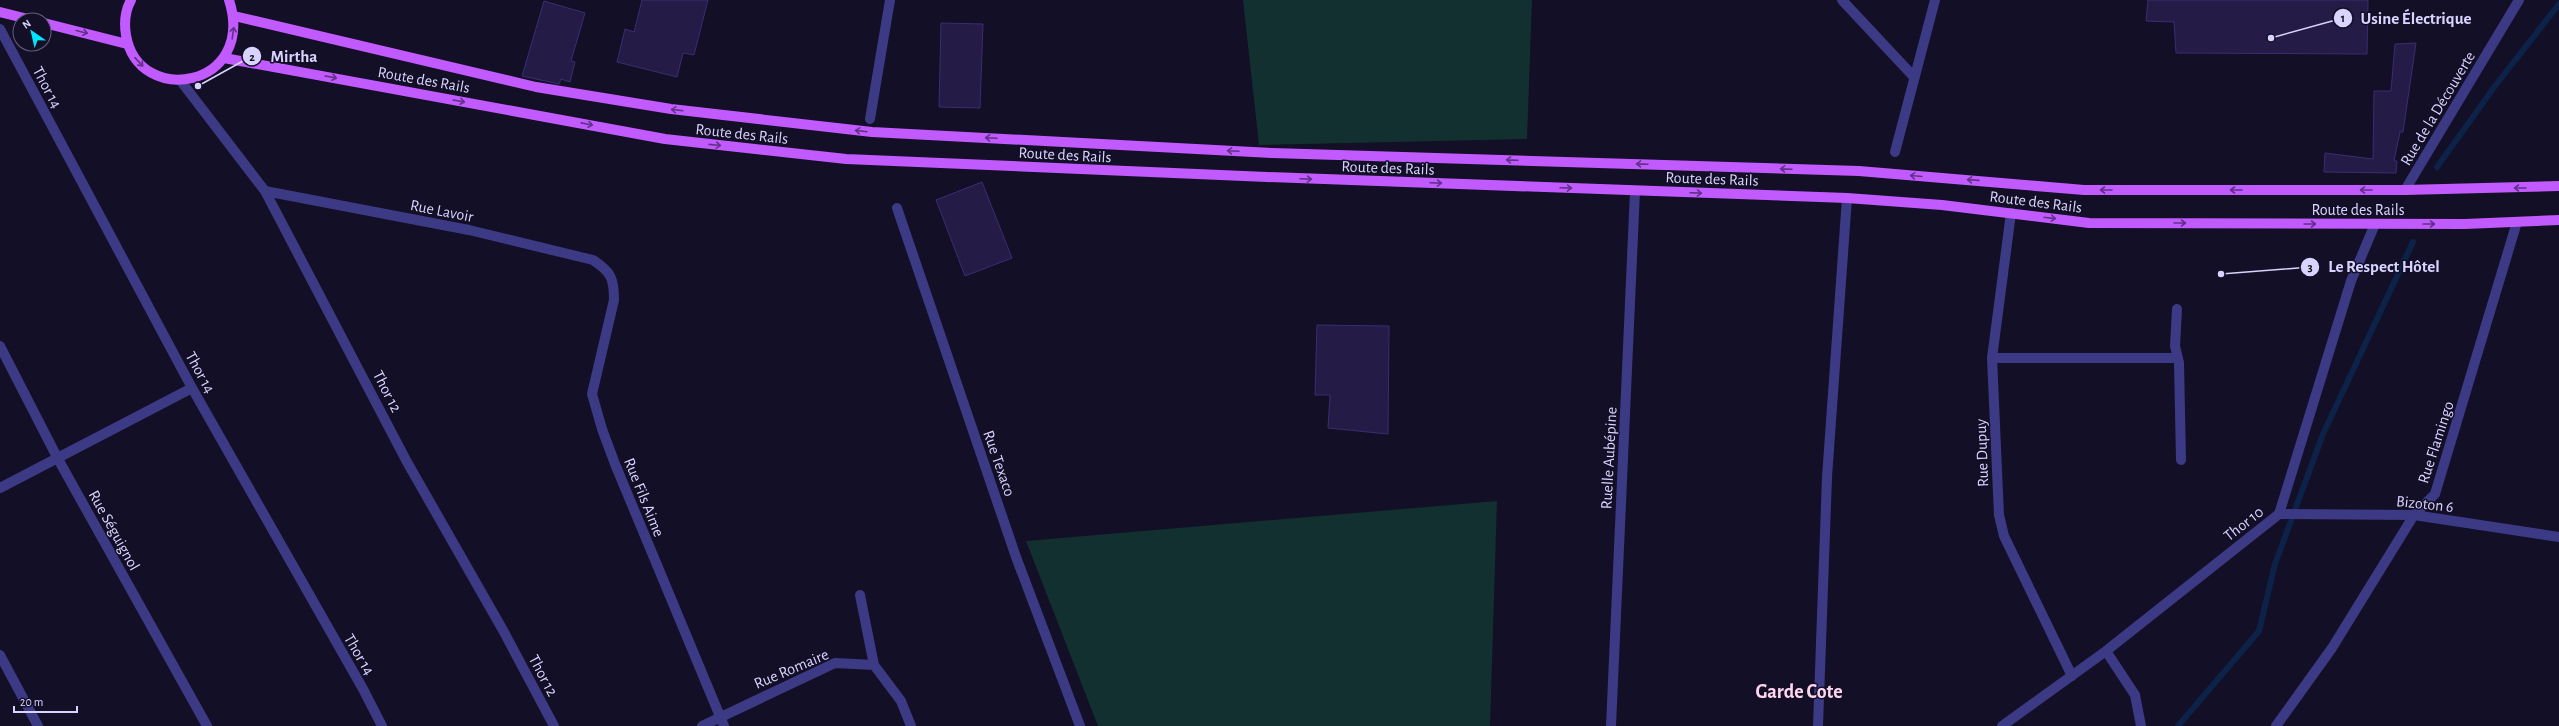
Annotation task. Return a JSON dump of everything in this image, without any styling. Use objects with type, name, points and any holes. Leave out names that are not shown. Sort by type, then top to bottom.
[{"type":"main road","points":[[131,0],[127,6],[124,25],[127,44],[135,59],[148,70],[163,78],[180,80],[197,78],[212,70],[224,58],[231,45],[234,31],[234,16],[229,0]]},
{"type":"main road","points":[[0,12],[12,15]]},
{"type":"main road","name":"Route des Rails","points":[[234,16],[536,87],[671,109],[872,132],[1272,153],[1859,171],[2084,190],[2406,190],[2559,186]]},
{"type":"main road","points":[[52,25],[127,44]]},
{"type":"main road","name":"Route des Rails","points":[[224,58],[665,139],[846,159],[1847,198],[1942,205],[2089,223],[2466,224],[2559,220]]},
{"type":"street","points":[[870,119],[890,0]]},
{"type":"street","points":[[1842,0],[1914,77]]},
{"type":"street","points":[[1894,152],[1935,0]]},
{"type":"street","name":"Rue de la Découverte","points":[[2406,190],[2519,0]]},
{"type":"street","name":"Thor 14","points":[[0,29],[192,388],[359,682],[382,726]]},
{"type":"street","name":"Thor 12","points":[[180,80],[265,191],[407,462],[554,726]]},
{"type":"street","name":"Ruelle Aubépine","points":[[1611,726],[1635,190]]},
{"type":"street","name":"Rue Lavoir","points":[[265,191],[469,230],[593,260],[608,271]]},
{"type":"street","points":[[1818,726],[1827,477],[1847,198]]},
{"type":"street","name":"Rue Texaco","points":[[896,208],[1016,557],[1080,726]]},
{"type":"street","name":"Rue Dupuy","points":[[2011,213],[1992,358],[2000,526],[2072,676]]},
{"type":"street","name":"Rue Flamingo","points":[[2276,726],[2332,648],[2414,515],[2435,494],[2517,222]]},
{"type":"street","name":"Thor 10","points":[[2002,726],[2106,651],[2279,514],[2349,287],[2374,224]]},
{"type":"street","name":"Rue Fils Aime","points":[[608,271],[614,286],[614,300],[592,394],[602,429],[615,464],[724,726]]},
{"type":"street","points":[[2177,309],[2175,346],[2178,358],[2181,460]]},
{"type":"street","name":"Rue Séguignol","points":[[0,346],[58,458],[207,726]]},
{"type":"street","points":[[1992,358],[2178,358]]},
{"type":"street","points":[[0,488],[192,388]]},
{"type":"street","name":"Bizoton 6","points":[[2279,514],[2335,513],[2414,515],[2559,537]]},
{"type":"street","points":[[860,596],[874,665],[901,701],[911,726]]},
{"type":"street","points":[[2106,651],[2135,695],[2141,726]]},
{"type":"street","points":[[0,656],[38,726]]},
{"type":"street","name":"Rue Romaire","points":[[702,726],[719,716],[835,663],[874,665]]},
{"type":"green space","points":[[1243,0],[1532,0],[1527,139],[1259,145]]},
{"type":"green space","points":[[1497,501],[1490,726],[1098,726],[1026,541]]},
{"type":"building","points":[[642,0],[708,0],[694,55],[683,53],[677,77],[617,62],[625,29],[634,32]]},
{"type":"building","points":[[2148,0],[2368,0],[2367,54],[2176,53],[2174,22],[2146,21]]},
{"type":"building","points":[[544,1],[585,13],[571,61],[575,62],[570,82],[561,79],[559,84],[522,76]]},
{"type":"building","points":[[941,23],[983,24],[980,108],[939,107]]},
{"type":"building","points":[[2416,43],[2403,132],[2400,132],[2394,161],[2397,161],[2396,173],[2324,172],[2325,153],[2373,159],[2374,91],[2391,91],[2395,44]]},
{"type":"building","points":[[982,182],[1012,258],[965,276],[936,200]]},
{"type":"building","points":[[1317,325],[1389,326],[1388,434],[1328,428],[1330,395],[1315,395]]},
{"type":"waterway","points":[[2437,167],[2495,86],[2559,4]]},
{"type":"waterway","points":[[2178,726],[2259,631],[2275,564],[2323,434],[2413,242]]},
{"type":"place","name":"Usine Électrique","points":[[2271,38]]},
{"type":"place","name":"Mirtha","points":[[198,86]]},
{"type":"place","name":"Le Respect Hôtel","points":[[2221,274]]},
{"type":"district","name":"Garde Cote","points":[[1799,691]]}]
